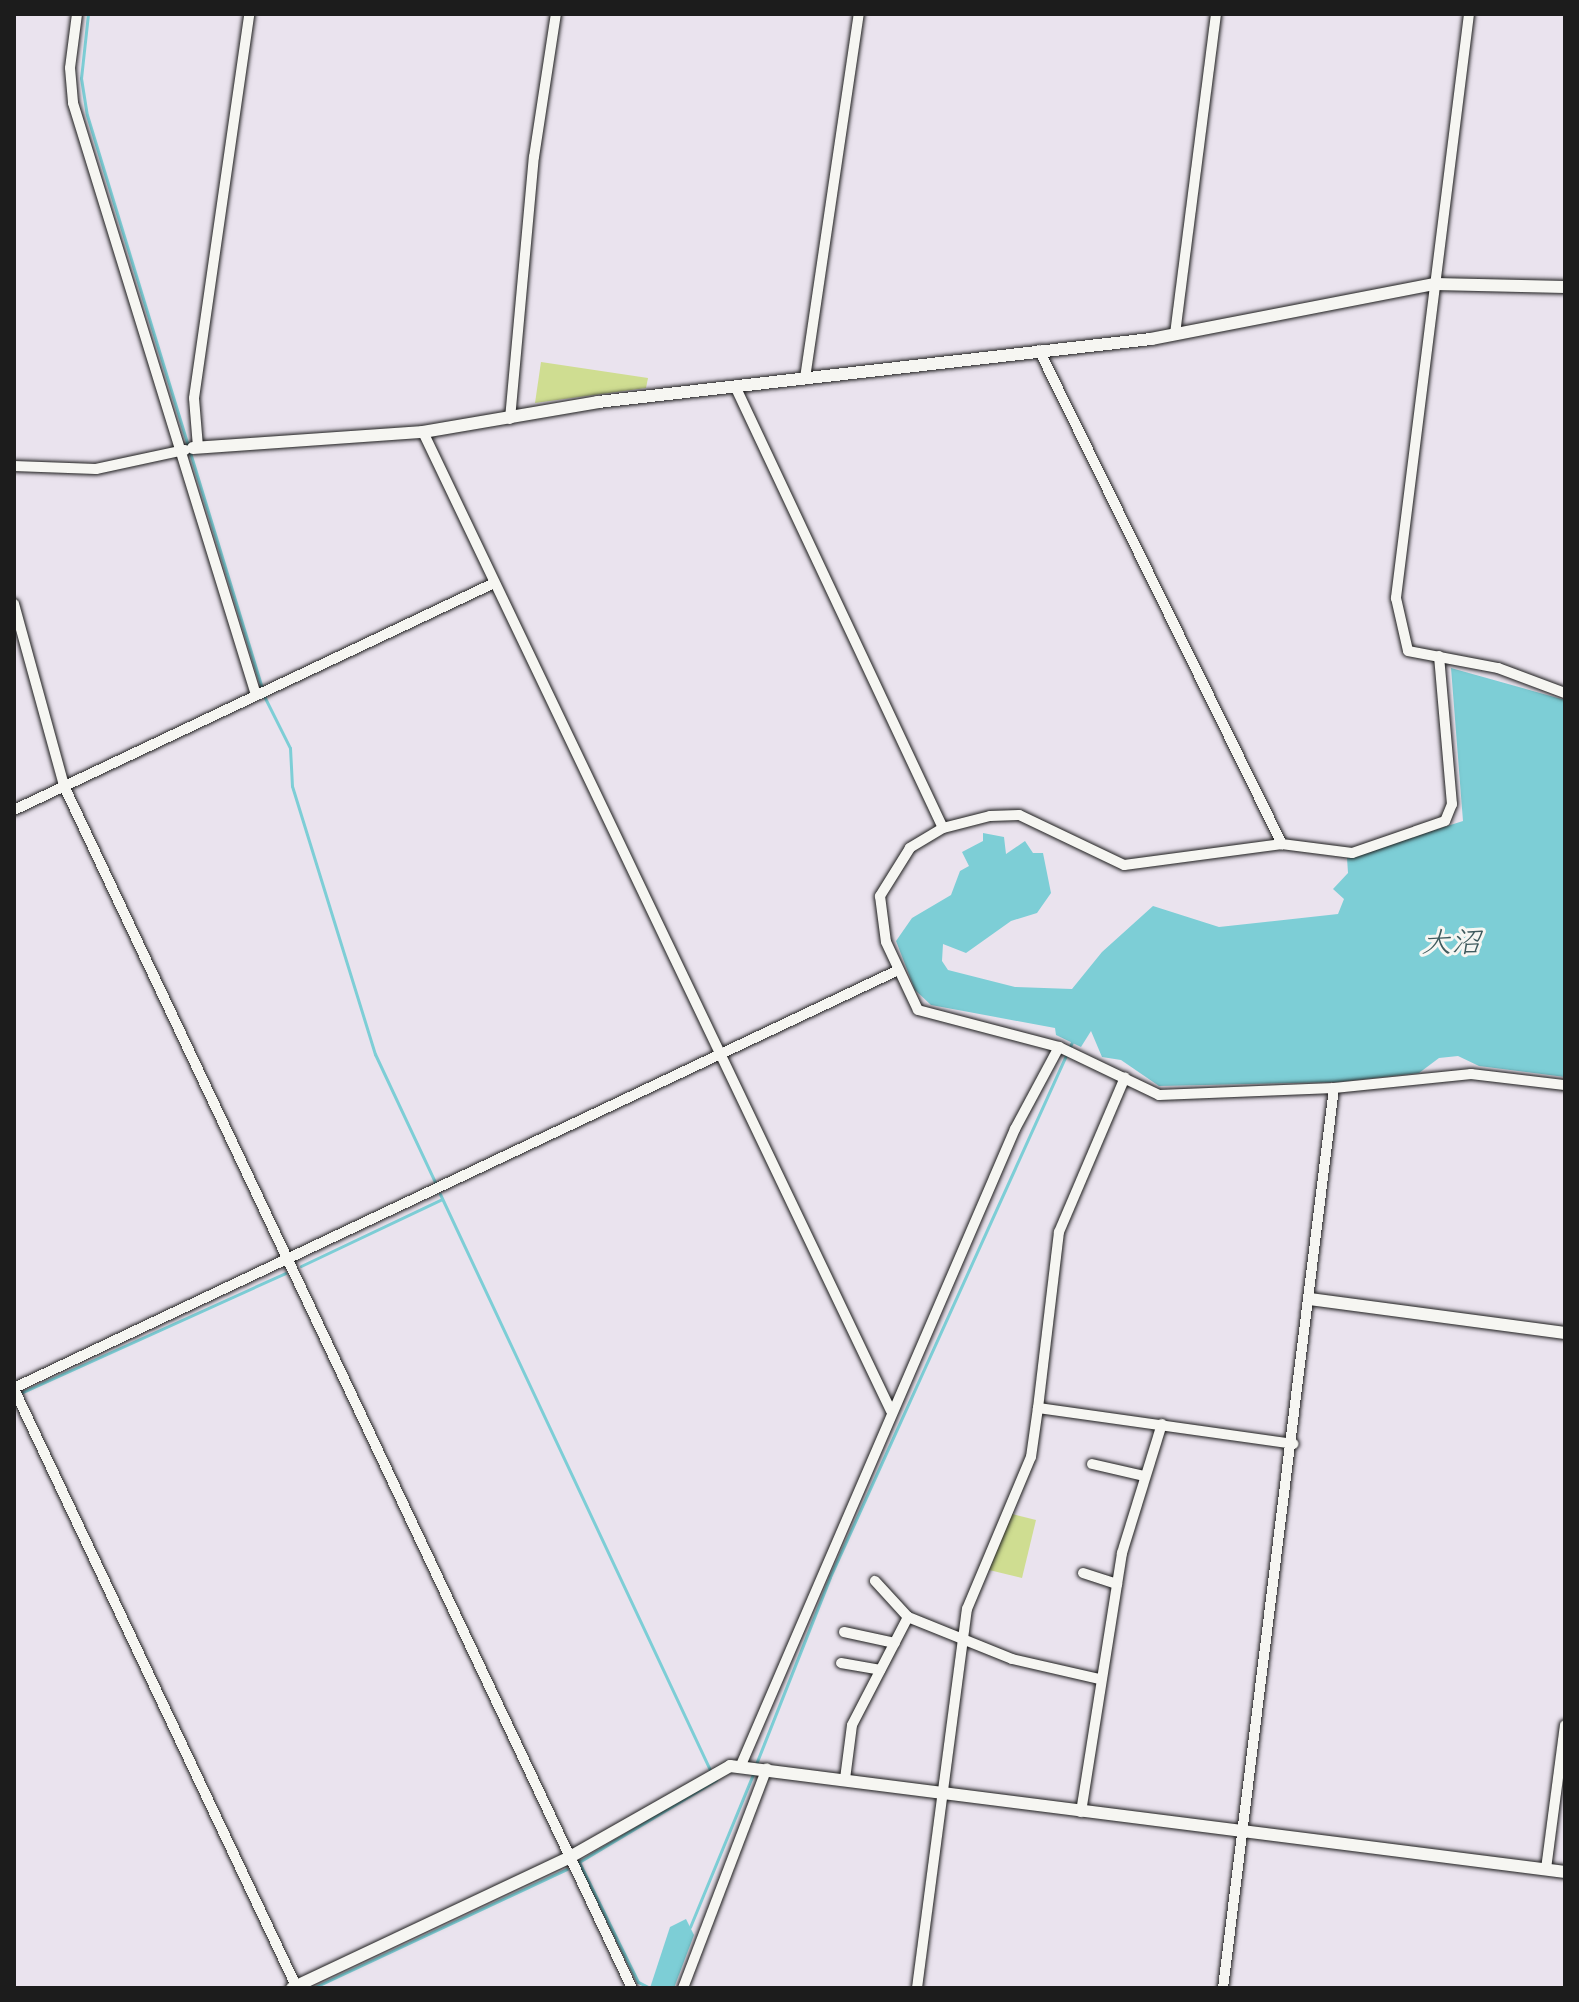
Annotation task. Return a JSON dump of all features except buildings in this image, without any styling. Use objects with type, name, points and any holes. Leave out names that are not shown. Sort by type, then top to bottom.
[{"type":"street","points":[[77,14],[70,68],[73,103],[188,449],[261,693]]},
{"type":"street","points":[[188,449],[249,14]]},
{"type":"street","points":[[510,419],[534,157],[556,14]]},
{"type":"street","points":[[805,378],[859,14]]},
{"type":"street","points":[[1175,334],[1216,14]]},
{"type":"street","points":[[1469,14],[1396,598],[1405,647],[1498,668],[1565,693]]},
{"type":"street","points":[[14,466],[96,469],[188,449],[423,432],[735,386],[1175,334],[1435,284],[1565,287]]},
{"type":"street","points":[[1039,350],[1282,844]]},
{"type":"street","points":[[735,386],[943,828]]},
{"type":"street","points":[[423,432],[674,966],[724,1052],[891,1411]]},
{"type":"street","points":[[14,810],[492,584]]},
{"type":"street","points":[[14,604],[64,786],[632,1988]]},
{"type":"street","points":[[1439,656],[1451,815],[1352,853],[1282,844],[1124,865],[1019,815],[943,828],[910,848],[880,896],[896,971],[909,1000],[930,1016],[1065,1049],[1159,1095],[1334,1088],[1471,1074],[1565,1085]]},
{"type":"street","points":[[896,971],[14,1388],[295,1987],[570,1857],[713,1772],[743,1766],[1565,1872]]},
{"type":"street","points":[[743,1766],[891,1411],[1015,1129],[1065,1049]]},
{"type":"street","points":[[917,1988],[967,1609],[1031,1457],[1059,1232],[1125,1077]]},
{"type":"street","points":[[1223,1988],[1293,1444],[1334,1088]]},
{"type":"street","points":[[1310,1299],[1565,1333]]},
{"type":"street","points":[[1038,1408],[1293,1444]]},
{"type":"street","points":[[1081,1812],[1099,1679],[1117,1584],[1144,1476],[1162,1424]]},
{"type":"street","points":[[1092,1464],[1144,1476]]},
{"type":"street","points":[[1083,1573],[1117,1584]]},
{"type":"street","points":[[875,1581],[908,1617],[1012,1659],[1099,1679]]},
{"type":"street","points":[[845,1779],[852,1725],[908,1617]]},
{"type":"street","points":[[844,1632],[895,1643]]},
{"type":"street","points":[[841,1663],[880,1670]]},
{"type":"street","points":[[1546,1869],[1565,1725]]},
{"type":"street","points":[[683,1988],[764,1768]]},
{"type":"green space","points":[[541,362],[648,378],[646,388],[535,403]]},
{"type":"green space","points":[[1012,1514],[1036,1520],[1022,1578],[989,1570]]},
{"type":"water","name":"大沼","points":[[1451,668],[1565,700],[1565,1077],[1479,1066],[1458,1056],[1439,1058],[1419,1073],[1338,1082],[1159,1086],[1121,1060],[1102,1057],[1091,1031],[1081,1047],[1056,1035],[1055,1028],[931,1005],[915,990],[896,941],[912,918],[951,895],[960,871],[969,866],[962,852],[983,841],[983,833],[1004,837],[1006,854],[1025,841],[1033,853],[1043,853],[1051,893],[1037,913],[1011,921],[966,953],[943,944],[942,961],[948,970],[1015,987],[1072,989],[1102,952],[1153,906],[1219,927],[1338,914],[1344,899],[1333,889],[1348,873],[1347,858],[1463,821]]},
{"type":"water","points":[[686,1919],[694,1935],[674,1988],[650,1988],[670,1927]]},
{"type":"waterway","points":[[88,14],[81,78],[87,115],[262,688]]},
{"type":"waterway","points":[[264,696],[290,748],[292,786],[375,1054],[436,1184]]},
{"type":"waterway","points":[[756,1764],[830,1577],[1072,1042]]},
{"type":"waterway","points":[[440,1194],[712,1774]]},
{"type":"waterway","points":[[301,1266],[442,1199]]},
{"type":"waterway","points":[[23,1392],[285,1273]]},
{"type":"waterway","points":[[690,1927],[754,1772]]},
{"type":"waterway","points":[[650,1988],[638,1982],[579,1862],[716,1780]]},
{"type":"waterway","points":[[313,1988],[567,1869]]}]
